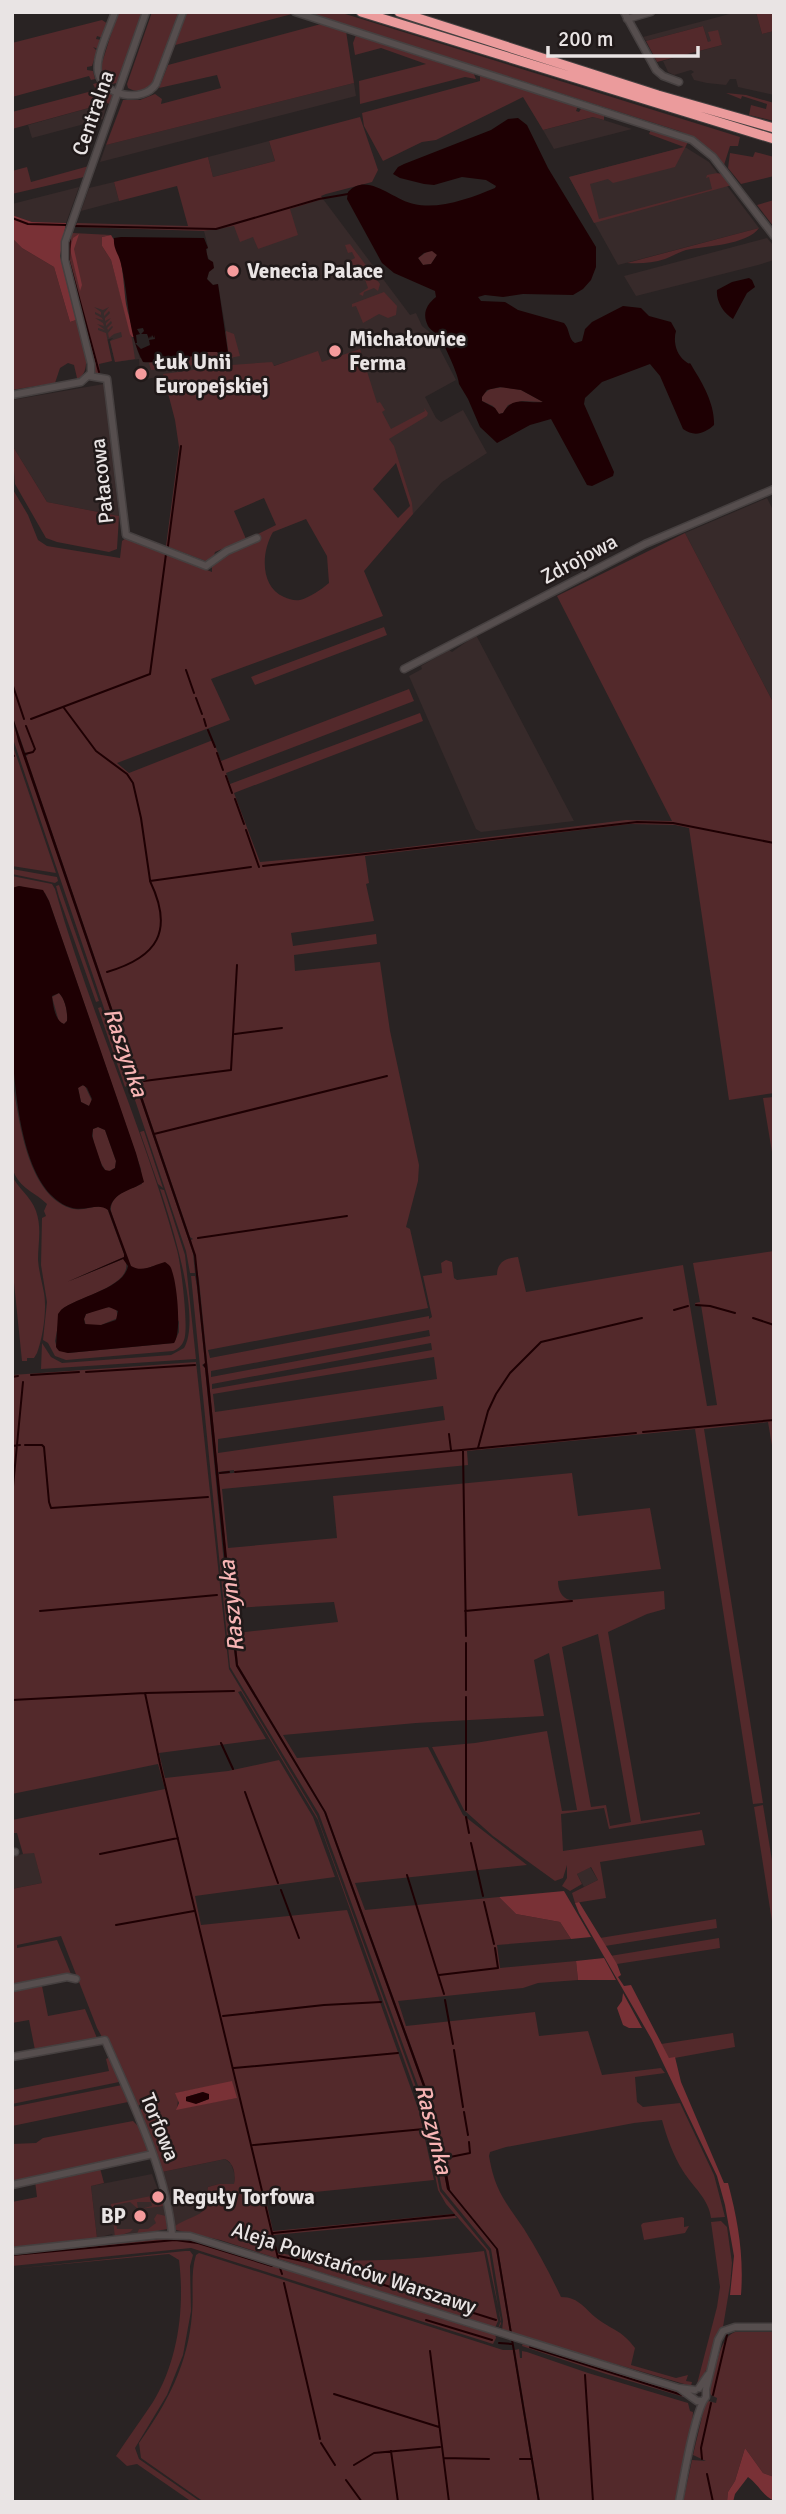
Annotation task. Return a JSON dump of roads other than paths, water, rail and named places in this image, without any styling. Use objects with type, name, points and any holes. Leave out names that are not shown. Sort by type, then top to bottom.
[{"type":"highway","points":[[361,12],[774,139]]},
{"type":"highway","points":[[398,12],[658,95],[774,128]]},
{"type":"street","points":[[115,12],[97,66],[99,76],[103,83],[119,92],[138,96],[149,93],[155,87],[183,12]]},
{"type":"street","name":"Centralna","points":[[89,376],[92,366],[64,256],[65,242],[146,12]]},
{"type":"street","points":[[295,12],[684,136],[704,148],[774,236]]},
{"type":"street","points":[[651,12],[625,15],[657,72],[679,82]]},
{"type":"street","points":[[12,395],[80,382],[89,376]]},
{"type":"street","name":"Pałacowa","points":[[89,376],[107,379],[124,533],[206,566],[228,550],[257,538]]},
{"type":"street","name":"Zdrojowa","points":[[404,668],[639,548],[774,489]]},
{"type":"street","points":[[12,1988],[67,1977],[76,1979]]},
{"type":"street","name":"Torfowa","points":[[12,2057],[105,2040],[153,2154],[168,2201],[172,2234]]},
{"type":"street","points":[[12,2185],[153,2154]]},
{"type":"street","name":"Aleja Powstańców Warszawy","points":[[12,2251],[172,2234],[215,2243],[699,2394]]},
{"type":"street","points":[[679,2502],[697,2418],[699,2394],[709,2374],[718,2340],[723,2331],[731,2327],[774,2327]]},
{"type":"water","points":[[518,118],[527,125],[548,168],[596,247],[596,267],[591,280],[573,295],[478,297],[481,301],[505,302],[518,310],[564,323],[575,343],[582,341],[585,329],[592,322],[623,306],[641,308],[649,316],[671,322],[676,331],[677,351],[691,364],[713,410],[714,425],[706,431],[695,434],[683,429],[660,376],[650,364],[602,382],[585,398],[584,404],[614,472],[613,476],[592,486],[587,485],[551,419],[530,425],[497,443],[480,427],[445,347],[426,322],[426,310],[436,297],[435,291],[394,273],[382,263],[347,199],[348,192],[363,184],[414,204],[424,205],[455,202],[495,188],[496,186],[486,180],[462,177],[434,185],[393,174],[404,164],[491,130],[508,119]],"holes":[[[432,251],[437,255],[431,264],[423,265],[418,258]],[[500,387],[521,390],[543,402],[516,402],[499,414],[495,408],[482,401],[482,397],[487,390]]]},
{"type":"water","points":[[114,238],[204,238],[208,259],[213,262],[214,268],[207,279],[213,285],[218,284],[229,359],[224,359],[217,352],[201,352],[200,355],[143,362],[134,339],[124,276],[114,245]]},
{"type":"water","points":[[749,278],[755,287],[747,293],[733,319],[721,306],[717,290],[732,282]]},
{"type":"water","name":"Raszynka","points":[[12,715],[196,1255],[238,1665],[326,1812],[437,2118],[450,2190],[498,2249],[540,2502],[496,2249],[447,2189],[433,2114],[324,1812],[236,1666],[226,1595],[228,1593],[194,1256],[18,741]]},
{"type":"water","points":[[19,886],[43,890],[49,901],[144,1182],[119,1195],[110,1209],[131,1266],[144,1269],[165,1262],[171,1268],[178,1308],[178,1329],[174,1343],[68,1353],[59,1351],[56,1347],[58,1314],[61,1310],[118,1281],[128,1266],[123,1259],[67,1282],[124,1257],[124,1254],[108,1210],[103,1207],[69,1207],[51,1195],[35,1170],[23,1135],[12,1049],[12,888]],"holes":[[[59,993],[64,1002],[67,1017],[64,1024],[57,1016],[52,996]],[[83,1085],[87,1088],[92,1099],[89,1106],[81,1102],[78,1088]],[[98,1127],[105,1130],[116,1161],[115,1168],[110,1171],[102,1166],[92,1136],[93,1129]],[[109,1307],[118,1311],[116,1320],[101,1325],[85,1324],[86,1314]]]},
{"type":"water","points":[[203,2092],[209,2094],[209,2099],[196,2104],[186,2101],[186,2097]]},
{"type":"waterway","points":[[74,226],[216,229],[319,199],[348,194]]},
{"type":"waterway","points":[[12,218],[28,224],[66,225]]},
{"type":"waterway","points":[[70,237],[69,261],[99,372]]},
{"type":"waterway","points":[[168,546],[181,446]]},
{"type":"waterway","points":[[31,719],[150,674],[166,554]]},
{"type":"waterway","points":[[186,670],[194,693]]},
{"type":"waterway","points":[[12,683],[24,719]]},
{"type":"waterway","points":[[196,698],[202,714]]},
{"type":"waterway","points":[[64,708],[96,751],[127,774],[133,783],[150,880]]},
{"type":"waterway","points":[[204,719],[206,726]]},
{"type":"waterway","points":[[25,754],[35,749],[26,726]]},
{"type":"waterway","points":[[208,730],[215,747]]},
{"type":"waterway","points":[[217,753],[223,770]]},
{"type":"waterway","points":[[226,776],[232,793]]},
{"type":"waterway","points":[[235,799],[244,824]]},
{"type":"waterway","points":[[263,866],[637,822],[673,823],[774,843]]},
{"type":"waterway","points":[[246,830],[259,867]]},
{"type":"waterway","points":[[107,972],[139,958],[157,940],[161,914],[150,881],[251,867]]},
{"type":"waterway","name":"Raszynka","points":[[144,1081],[231,1070],[237,965]]},
{"type":"waterway","points":[[235,1034],[282,1028]]},
{"type":"waterway","points":[[154,1134],[387,1076]]},
{"type":"waterway","points":[[198,1238],[347,1216]]},
{"type":"waterway","points":[[696,1305],[735,1313]]},
{"type":"waterway","points":[[674,1310],[688,1306]]},
{"type":"waterway","points":[[478,1448],[488,1411],[496,1394],[510,1373],[541,1342],[642,1318]]},
{"type":"waterway","points":[[753,1318],[774,1325]]},
{"type":"waterway","points":[[86,1372],[195,1365]]},
{"type":"waterway","points":[[31,1375],[79,1372]]},
{"type":"waterway","points":[[12,1377],[18,1376]]},
{"type":"waterway","points":[[12,1497],[23,1382]]},
{"type":"waterway","points":[[643,1432],[774,1420]]},
{"type":"waterway","points":[[235,1472],[636,1433]]},
{"type":"waterway","points":[[449,1434],[451,1450]]},
{"type":"waterway","points":[[12,1446],[20,1445]]},
{"type":"waterway","points":[[25,1445],[44,1447],[51,1508],[208,1497]]},
{"type":"waterway","points":[[463,1451],[466,1636]]},
{"type":"waterway","points":[[220,1473],[229,1472]]},
{"type":"waterway","name":"Raszynka","points":[[40,1611],[217,1595]]},
{"type":"waterway","points":[[465,1611],[572,1601]]},
{"type":"waterway","points":[[466,1643],[466,1690]]},
{"type":"waterway","points":[[12,1700],[234,1691]]},
{"type":"waterway","points":[[145,1693],[278,2258]]},
{"type":"waterway","points":[[466,1697],[466,1810]]},
{"type":"waterway","points":[[221,1743],[233,1769]]},
{"type":"waterway","points":[[245,1792],[278,1883]]},
{"type":"waterway","points":[[466,1817],[469,1833]]},
{"type":"waterway","points":[[100,1854],[178,1838]]},
{"type":"waterway","points":[[471,1843],[483,1896]]},
{"type":"waterway","points":[[407,1875],[444,1994]]},
{"type":"waterway","points":[[281,1890],[299,1938]]},
{"type":"waterway","points":[[484,1902],[494,1944]]},
{"type":"waterway","points":[[116,1925],[194,1911]]},
{"type":"waterway","points":[[439,1975],[498,1968],[495,1948]]},
{"type":"waterway","points":[[445,2000],[453,2044]]},
{"type":"waterway","points":[[223,2016],[381,2002]]},
{"type":"waterway","points":[[454,2050],[463,2107]]},
{"type":"waterway","points":[[234,2068],[398,2053]]},
{"type":"waterway","points":[[464,2112],[468,2135]]},
{"type":"waterway","name":"Raszynka","points":[[253,2145],[424,2129]]},
{"type":"waterway","name":"Raszynka","points":[[445,2158],[470,2153],[469,2142]]},
{"type":"waterway","points":[[273,2233],[454,2215]]},
{"type":"waterway","points":[[12,2255],[175,2240],[198,2243],[272,2266]]},
{"type":"waterway","points":[[279,2256],[317,2264],[496,2320]]},
{"type":"waterway","points":[[280,2268],[282,2274]]},
{"type":"waterway","points":[[284,2283],[320,2439]]},
{"type":"waterway","points":[[426,2320],[492,2340]]},
{"type":"waterway","points":[[713,2395],[727,2335]]},
{"type":"waterway","points":[[499,2343],[512,2344]]},
{"type":"waterway","points":[[530,2347],[682,2395]]},
{"type":"waterway","points":[[430,2351],[449,2502]]},
{"type":"waterway","points":[[585,2375],[593,2502]]},
{"type":"waterway","points":[[334,2394],[439,2427]]},
{"type":"waterway","points":[[702,2459],[701,2448],[711,2403]]},
{"type":"waterway","points":[[321,2443],[335,2465]]},
{"type":"waterway","points":[[354,2465],[374,2453],[440,2447]]},
{"type":"waterway","points":[[391,2451],[398,2502]]},
{"type":"waterway","points":[[444,2458],[489,2459]]},
{"type":"waterway","points":[[520,2459],[532,2459]]},
{"type":"waterway","points":[[707,2474],[713,2502]]},
{"type":"waterway","points":[[346,2480],[362,2502]]},
{"type":"place","name":"Venecia Palace","points":[[233,271]]},
{"type":"place","name":"Michałowice Ferma","points":[[335,351]]},
{"type":"place","name":"Łuk Unii Europejskiej","points":[[141,374]]},
{"type":"place","name":"Reguły Torfowa","points":[[158,2197]]},
{"type":"place","name":"BP","points":[[140,2216]]}]
